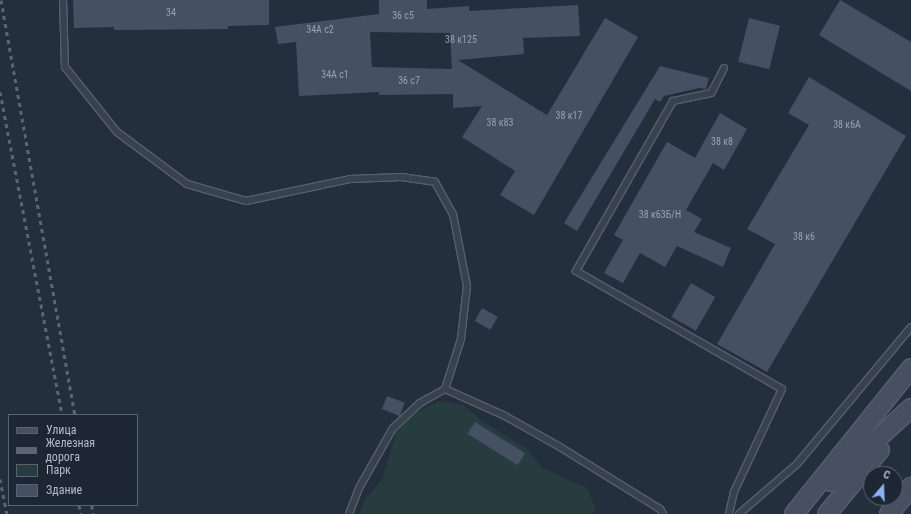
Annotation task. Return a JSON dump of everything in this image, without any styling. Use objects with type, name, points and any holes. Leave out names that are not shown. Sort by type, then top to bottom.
[{"type":"main road","points":[[794,514],[911,368]]},
{"type":"main road","points":[[797,514],[911,408]]},
{"type":"main road","points":[[827,514],[911,413]]},
{"type":"main road","points":[[889,514],[911,487]]},
{"type":"lane","points":[[63,0],[64,67],[117,132],[188,184],[246,201],[350,179],[401,178],[435,182],[453,214],[467,286],[461,339],[445,389],[420,403],[393,428],[359,488],[349,514]]},
{"type":"lane","points":[[724,68],[711,93],[674,101],[576,271],[782,388],[734,492],[729,514]]},
{"type":"lane","points":[[739,514],[797,464],[911,327]]},
{"type":"lane","points":[[445,389],[505,416],[560,447],[660,509],[663,514]]},
{"type":"green space","points":[[439,401],[463,405],[482,421],[526,448],[542,468],[587,488],[596,510],[589,514],[359,514],[366,498],[382,480],[397,431],[417,413]]},
{"type":"building","points":[[73,0],[269,0],[269,25],[228,26],[228,29],[114,30],[114,27],[74,28]]},
{"type":"building","points":[[379,0],[427,0],[427,9],[469,6],[469,11],[578,5],[580,36],[523,38],[524,54],[458,60],[547,115],[605,18],[638,37],[534,215],[500,195],[515,171],[462,137],[482,106],[453,108],[453,94],[379,95],[379,92],[299,96],[296,42],[278,44],[275,27],[379,14]],"holes":[[[370,32],[450,33],[452,69],[372,67]]]},
{"type":"building","points":[[840,0],[911,42],[911,91],[819,35]]},
{"type":"building","points":[[749,18],[780,26],[769,69],[738,62]]},
{"type":"building","points":[[660,66],[709,78],[706,89],[699,88],[664,96],[660,102],[655,99],[577,231],[564,223]]},
{"type":"building","points":[[809,77],[906,136],[767,372],[717,344],[775,244],[747,229],[809,125],[788,113]]},
{"type":"building","points":[[720,113],[747,129],[724,170],[713,163],[686,210],[702,219],[694,232],[731,248],[723,267],[677,246],[665,267],[640,253],[623,283],[604,273],[623,240],[614,235],[667,142],[695,158]]},
{"type":"building","points":[[691,283],[715,297],[696,331],[672,317]]},
{"type":"building","points":[[482,308],[498,317],[490,330],[475,321]]},
{"type":"building","points":[[387,396],[405,403],[400,416],[382,409]]},
{"type":"building","points":[[475,422],[525,453],[518,465],[468,434]]},
{"type":"railway","points":[[1,0],[75,414]]},
{"type":"railway","points":[[0,92],[62,414]]},
{"type":"railway","points":[[0,479],[7,514]]},
{"type":"railway","points":[[79,506],[81,514]]},
{"type":"railway","points":[[92,506],[93,514]]}]
